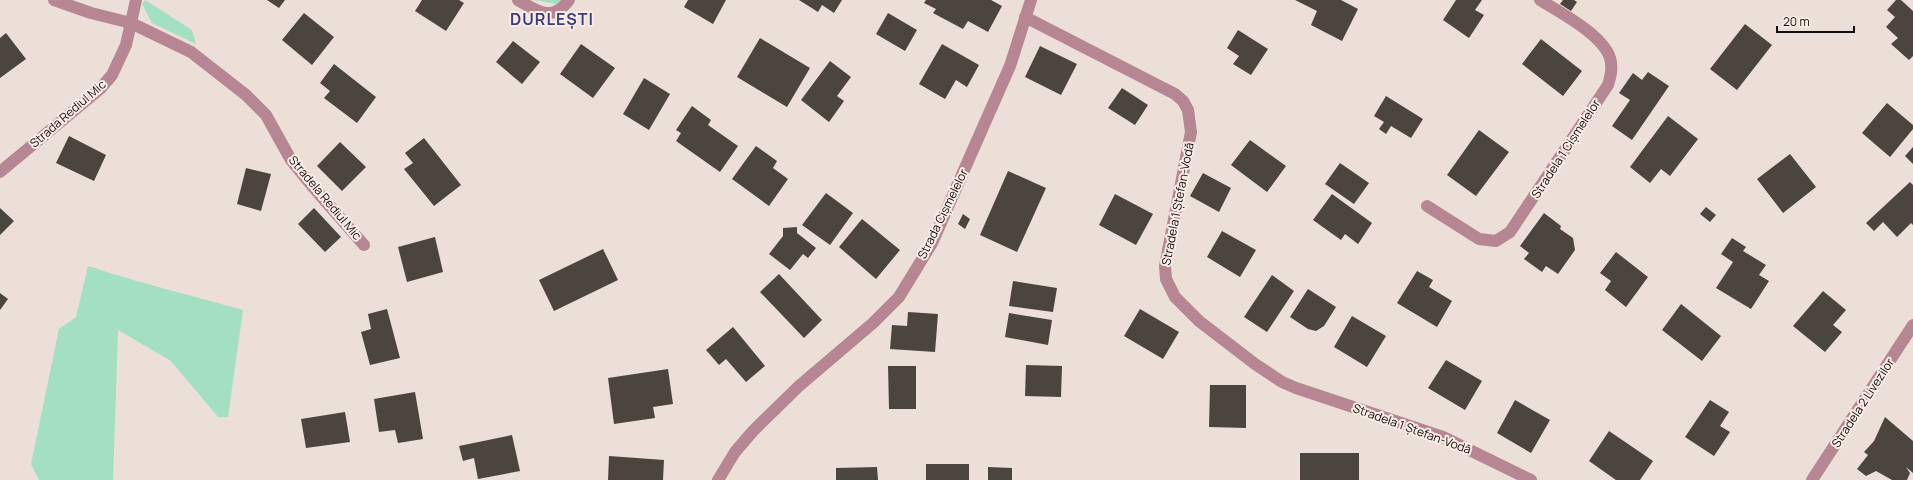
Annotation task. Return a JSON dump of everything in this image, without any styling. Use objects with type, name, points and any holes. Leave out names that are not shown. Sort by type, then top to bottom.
[{"type":"street","name":"Stradela Rediul Mic","points":[[54,0],[91,13],[131,22],[190,52],[246,95],[266,115],[291,160],[364,244]]},
{"type":"street","name":"Strada Rediul Mic","points":[[0,172],[100,89],[112,75],[123,51],[136,0]]},
{"type":"street","points":[[518,0],[544,14],[554,13],[567,2]]},
{"type":"street","name":"Strada Cișmelelor","points":[[718,480],[735,452],[753,431],[799,386],[873,323],[899,297],[935,235],[1010,66],[1030,0]]},
{"type":"street","name":"Stradela 1 Cișmelelor","points":[[1427,206],[1479,239],[1496,241],[1510,232],[1608,85],[1612,73],[1611,59],[1605,47],[1573,21],[1540,0]]},
{"type":"street","name":"Stradela 1 Ștefan-Vodă","points":[[1025,17],[1169,90],[1186,106],[1192,132],[1165,266],[1166,279],[1175,297],[1200,321],[1255,364],[1291,386],[1443,437],[1531,480]]},
{"type":"street","name":"Stradela 2 Livezilor","points":[[1812,480],[1913,325]]},
{"type":"green space","points":[[145,0],[192,30],[196,44],[152,23],[142,4]]},
{"type":"green space","points":[[535,0],[562,0],[556,4]]},
{"type":"green space","points":[[88,266],[243,310],[228,417],[218,417],[171,361],[118,330],[113,480],[39,480],[31,464],[59,329],[76,317]]},
{"type":"building","points":[[267,0],[285,0],[279,8]]},
{"type":"building","points":[[422,0],[459,0],[464,3],[446,31],[415,11]]},
{"type":"building","points":[[688,0],[726,0],[713,24],[684,7]]},
{"type":"building","points":[[799,0],[842,0],[834,13],[822,5],[818,12]]},
{"type":"building","points":[[926,0],[991,0],[1002,6],[988,32],[968,21],[963,29],[933,13],[936,9],[924,3]]},
{"type":"building","points":[[1295,0],[1341,0],[1358,9],[1342,41],[1311,25],[1317,11]]},
{"type":"building","points":[[1456,0],[1482,0],[1475,10],[1484,15],[1469,38],[1443,20]]},
{"type":"building","points":[[1563,0],[1574,0],[1577,2],[1571,11],[1560,4]]},
{"type":"building","points":[[1896,0],[1901,0],[1913,11],[1913,56],[1909,60],[1891,44],[1898,38],[1886,27],[1895,17],[1887,10]]},
{"type":"building","points":[[304,13],[334,37],[312,65],[282,40]]},
{"type":"building","points":[[888,13],[917,30],[905,51],[876,34]]},
{"type":"building","points":[[1745,24],[1772,45],[1737,90],[1710,69]]},
{"type":"building","points":[[1238,30],[1268,49],[1251,75],[1233,64],[1239,56],[1227,48]]},
{"type":"building","points":[[6,33],[26,59],[0,78],[0,38]]},
{"type":"building","points":[[760,38],[810,68],[787,107],[737,77]]},
{"type":"building","points":[[1541,39],[1582,71],[1563,96],[1522,64]]},
{"type":"building","points":[[513,41],[540,62],[522,84],[496,62]]},
{"type":"building","points":[[581,44],[615,68],[593,98],[560,74]]},
{"type":"building","points":[[942,44],[979,65],[967,87],[956,80],[945,99],[919,84]]},
{"type":"building","points":[[1040,46],[1077,64],[1061,95],[1025,77]]},
{"type":"building","points":[[830,61],[851,77],[837,96],[844,101],[829,122],[801,100]]},
{"type":"building","points":[[334,64],[376,97],[357,123],[324,98],[330,91],[320,83]]},
{"type":"building","points":[[1648,72],[1669,86],[1632,140],[1612,126],[1630,100],[1619,93],[1633,73],[1642,80]]},
{"type":"building","points":[[644,78],[670,94],[649,130],[623,114]]},
{"type":"building","points":[[1122,88],[1148,105],[1135,125],[1108,108]]},
{"type":"building","points":[[1386,96],[1423,119],[1411,138],[1391,126],[1386,134],[1379,129],[1384,122],[1374,116]]},
{"type":"building","points":[[1887,103],[1913,125],[1913,129],[1890,157],[1862,133]]},
{"type":"building","points":[[692,106],[711,120],[708,125],[738,146],[720,172],[676,141],[681,133],[676,130]]},
{"type":"building","points":[[1668,116],[1698,139],[1670,176],[1661,169],[1650,183],[1630,167]]},
{"type":"building","points":[[1479,130],[1509,152],[1476,196],[1447,175]]},
{"type":"building","points":[[69,136],[106,155],[94,181],[56,163]]},
{"type":"building","points":[[424,138],[461,185],[434,206],[404,169],[413,163],[405,153]]},
{"type":"building","points":[[1250,140],[1286,166],[1267,192],[1231,165]]},
{"type":"building","points":[[340,142],[366,167],[342,191],[317,166]]},
{"type":"building","points":[[756,146],[777,161],[773,168],[788,179],[769,206],[732,179]]},
{"type":"building","points":[[1913,147],[1913,164],[1905,156]]},
{"type":"building","points":[[1790,154],[1816,187],[1783,213],[1757,179]]},
{"type":"building","points":[[1340,163],[1369,183],[1354,204],[1325,184]]},
{"type":"building","points":[[246,168],[271,174],[261,211],[237,204]]},
{"type":"building","points":[[1008,171],[1046,188],[1017,252],[980,235]]},
{"type":"building","points":[[1203,173],[1231,188],[1219,212],[1190,196]]},
{"type":"building","points":[[1910,182],[1913,185],[1913,225],[1911,223],[1897,237],[1883,222],[1874,231],[1866,223]]},
{"type":"building","points":[[826,193],[853,213],[830,245],[802,225]]},
{"type":"building","points":[[1115,194],[1153,214],[1136,245],[1099,225]]},
{"type":"building","points":[[1332,194],[1372,223],[1358,244],[1345,234],[1341,240],[1313,220]]},
{"type":"building","points":[[1706,207],[1716,215],[1710,222],[1700,214]]},
{"type":"building","points":[[0,208],[14,221],[0,235]]},
{"type":"building","points":[[314,208],[341,237],[325,252],[298,224]]},
{"type":"building","points":[[1544,213],[1561,226],[1560,229],[1573,238],[1575,250],[1558,274],[1546,266],[1542,272],[1524,259],[1529,253],[1520,246]]},
{"type":"building","points":[[963,214],[970,219],[965,229],[958,224]]},
{"type":"building","points":[[862,219],[900,250],[876,279],[839,247]]},
{"type":"building","points":[[797,227],[797,233],[816,248],[808,258],[803,254],[790,270],[769,254],[783,236],[783,228]]},
{"type":"building","points":[[1222,231],[1256,250],[1240,277],[1207,257]]},
{"type":"building","points":[[435,237],[443,272],[407,282],[398,247]]},
{"type":"building","points":[[1732,238],[1746,247],[1743,251],[1766,265],[1759,275],[1769,281],[1751,309],[1716,288],[1733,262],[1721,254]]},
{"type":"building","points":[[603,249],[618,280],[554,311],[539,280]]},
{"type":"building","points":[[1616,252],[1648,277],[1626,307],[1605,290],[1611,281],[1600,273]]},
{"type":"building","points":[[1417,271],[1433,280],[1429,287],[1452,301],[1437,327],[1397,303]]},
{"type":"building","points":[[779,274],[822,320],[804,338],[760,292]]},
{"type":"building","points":[[1272,275],[1294,291],[1267,332],[1244,317]]},
{"type":"building","points":[[1013,281],[1057,288],[1053,312],[1009,306]]},
{"type":"building","points":[[1308,289],[1336,307],[1324,326],[1316,331],[1308,329],[1290,317]]},
{"type":"building","points":[[1823,291],[1846,310],[1833,325],[1842,332],[1825,352],[1793,326]]},
{"type":"building","points":[[0,293],[8,299],[0,310]]},
{"type":"building","points":[[1681,304],[1721,336],[1702,361],[1662,330]]},
{"type":"building","points":[[387,309],[400,358],[370,365],[361,332],[371,329],[368,314]]},
{"type":"building","points":[[1140,309],[1179,332],[1163,359],[1124,336]]},
{"type":"building","points":[[908,312],[938,314],[935,352],[890,349],[892,325],[907,326]]},
{"type":"building","points":[[1009,313],[1052,320],[1048,345],[1005,337]]},
{"type":"building","points":[[1352,316],[1386,336],[1367,367],[1334,347]]},
{"type":"building","points":[[733,327],[765,366],[746,382],[726,359],[719,365],[706,350]]},
{"type":"building","points":[[1446,360],[1482,381],[1465,410],[1428,388]]},
{"type":"building","points":[[1026,365],[1062,366],[1061,397],[1025,396]]},
{"type":"building","points":[[888,366],[916,366],[916,409],[889,409]]},
{"type":"building","points":[[668,369],[673,404],[653,407],[655,418],[614,424],[608,378]]},
{"type":"building","points":[[1210,385],[1246,385],[1246,428],[1209,427]]},
{"type":"building","points":[[415,392],[423,439],[398,443],[395,430],[379,432],[374,399]]},
{"type":"building","points":[[1515,400],[1550,420],[1531,453],[1497,433]]},
{"type":"building","points":[[1710,400],[1729,412],[1720,426],[1730,432],[1714,456],[1685,437]]},
{"type":"building","points":[[345,412],[350,442],[306,448],[301,419]]},
{"type":"building","points":[[1885,417],[1913,441],[1913,473],[1906,467],[1910,473],[1907,480],[1892,480],[1876,471],[1866,476],[1857,469],[1868,455],[1864,452],[1874,441]]},
{"type":"building","points":[[1609,431],[1653,461],[1640,480],[1616,480],[1589,461]]},
{"type":"building","points":[[512,435],[520,471],[478,479],[474,458],[463,461],[459,446]]},
{"type":"building","points":[[1300,453],[1359,453],[1359,480],[1300,480]]},
{"type":"building","points":[[609,456],[664,460],[663,480],[608,480]]},
{"type":"building","points":[[926,464],[969,464],[969,480],[926,480]]},
{"type":"building","points":[[877,467],[878,480],[836,480],[836,468]]},
{"type":"building","points":[[988,467],[1012,468],[1012,480],[988,480]]},
{"type":"district","name":"DURLEȘTI","points":[[552,19]]}]
